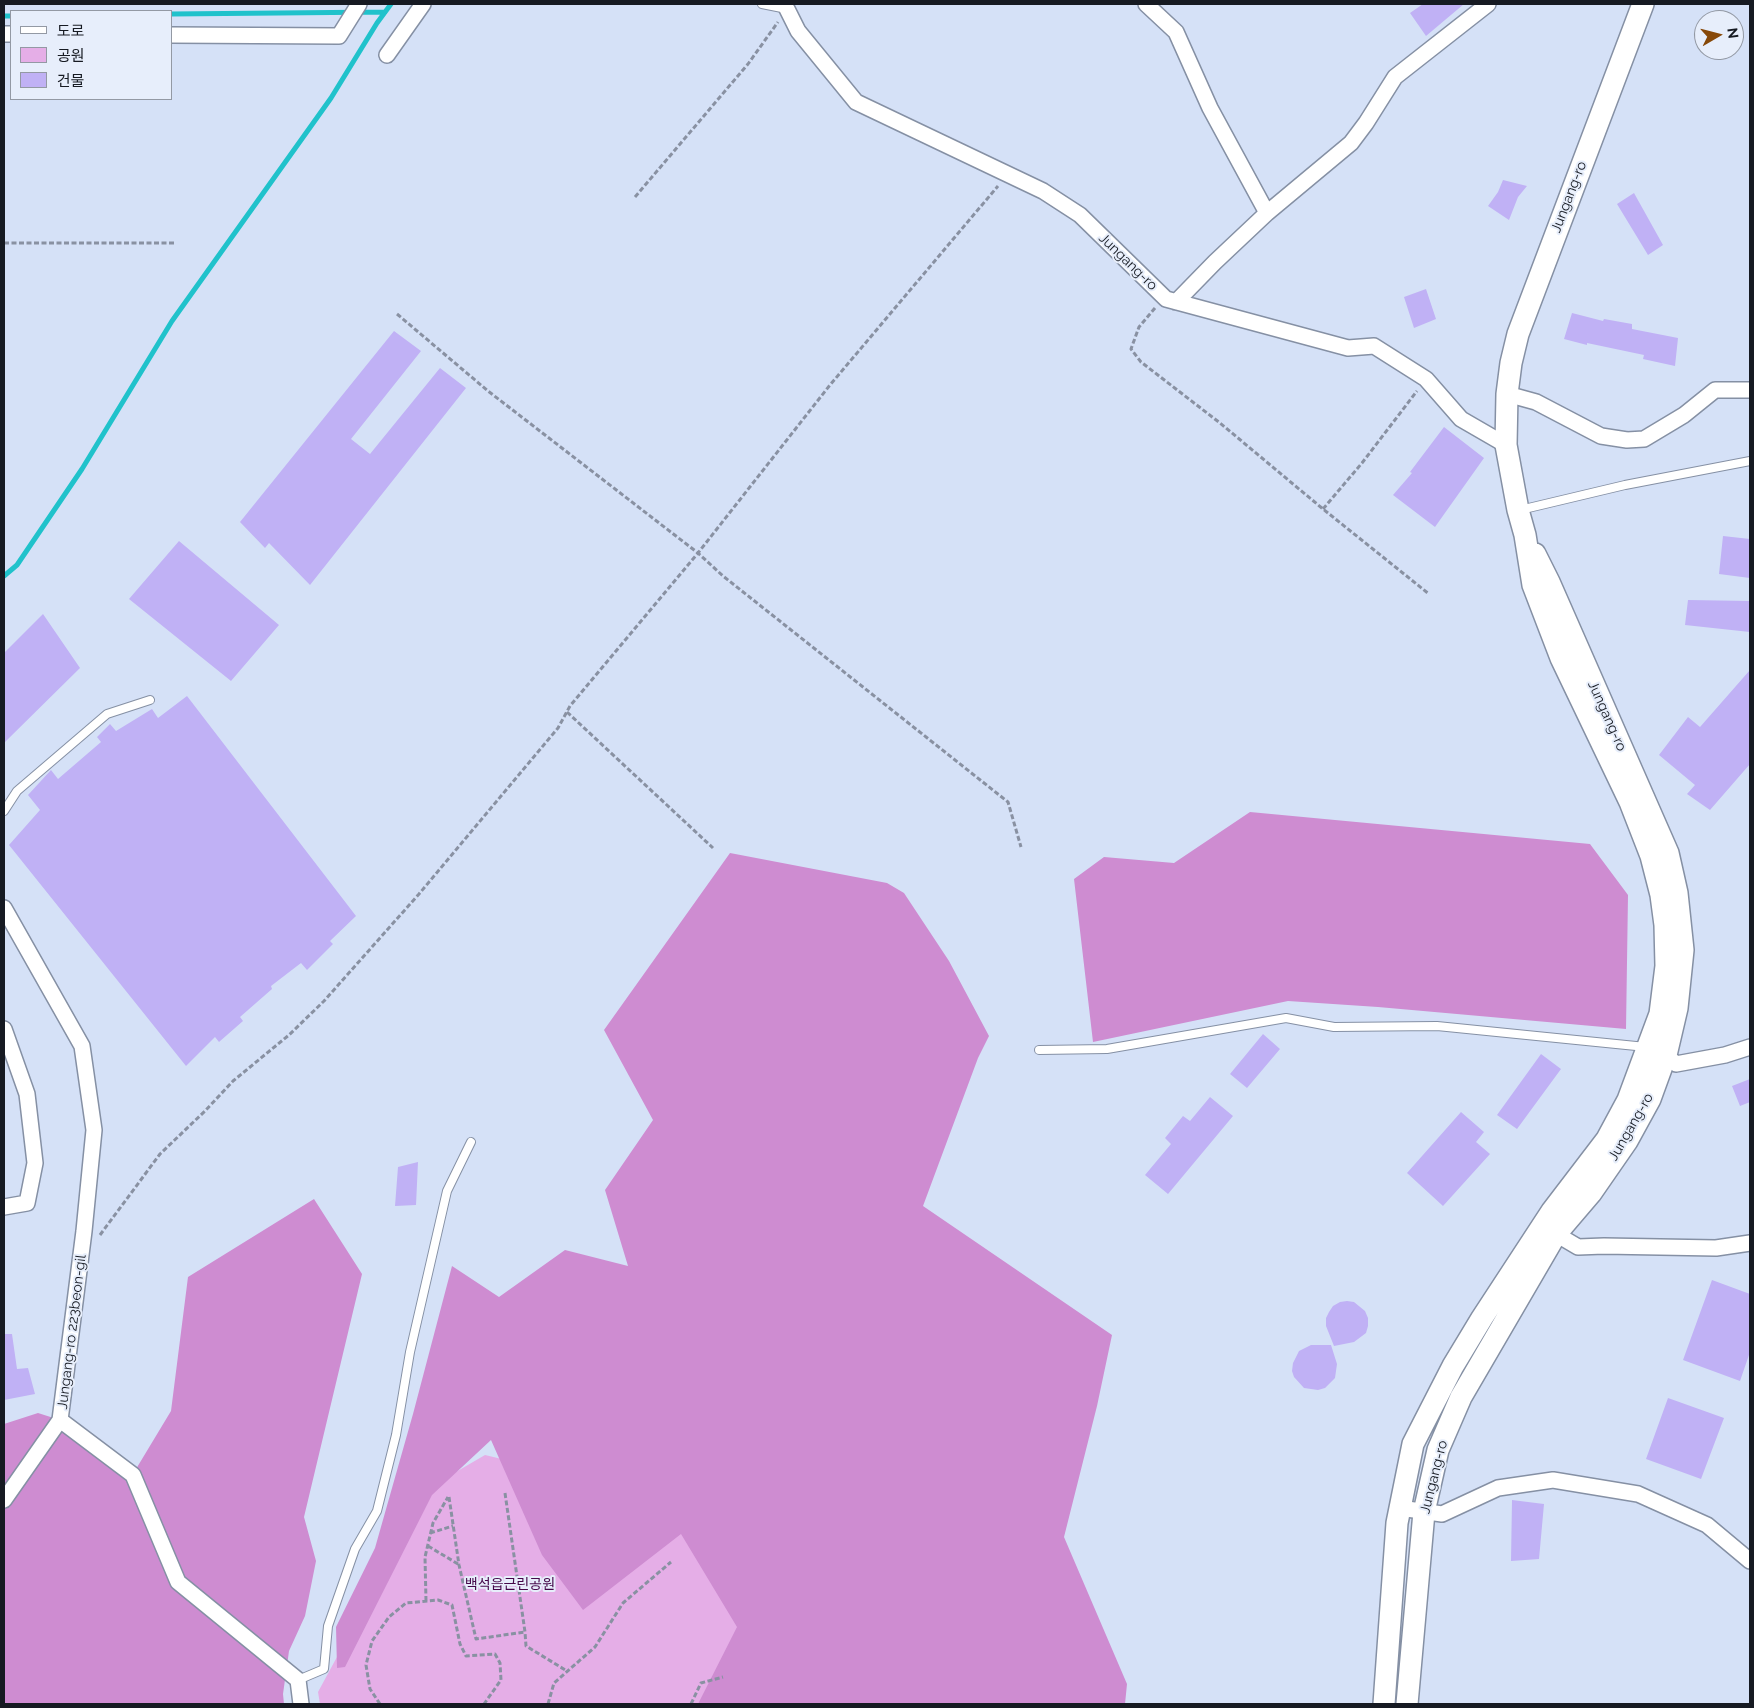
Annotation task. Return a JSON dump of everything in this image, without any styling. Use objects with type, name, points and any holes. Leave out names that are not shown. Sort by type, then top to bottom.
[{"type":"main road","name":"Jungang-ro","points":[[1384,1704],[1397,1523],[1413,1444],[1458,1358],[1550,1228],[1591,1193],[1627,1140],[1650,1099],[1657,1051],[1676,1008],[1683,950],[1678,893],[1668,853],[1549,582],[1525,535],[1518,510],[1506,445],[1507,394],[1511,363],[1528,304],[1643,4]]},
{"type":"main road","name":"Jungang-ro","points":[[1407,1704],[1424,1512],[1438,1450],[1461,1397],[1550,1228]]},
{"type":"street","points":[[172,35],[339,36],[359,4]]},
{"type":"street","points":[[387,54],[423,4]]},
{"type":"street","points":[[1146,4],[1176,32],[1210,108],[1267,214]]},
{"type":"street","points":[[1171,300],[1267,214],[1351,144],[1395,77],[1488,4]]},
{"type":"street","name":"Jungang-ro","points":[[787,9],[798,31],[856,102],[1043,191],[1080,215],[1171,300],[1348,348],[1374,346],[1426,379],[1461,419],[1506,445]]},
{"type":"street","points":[[1507,394],[1536,402],[1601,436],[1627,440],[1644,439],[1684,415],[1715,390],[1750,390]]},
{"type":"street","name":"Jungang-ro 223beon-gil","points":[[4,908],[82,1046],[94,1130],[60,1420],[133,1475],[178,1582],[298,1680]]},
{"type":"street","points":[[4,1029],[26,1094],[35,1163],[27,1203],[4,1207]]},
{"type":"street","points":[[1657,1051],[1676,1064],[1726,1055],[1750,1048]]},
{"type":"street","points":[[1550,1228],[1578,1247],[1716,1248],[1750,1243]]},
{"type":"street","points":[[4,1500],[60,1420]]},
{"type":"street","points":[[1400,1508],[1442,1514],[1498,1488],[1553,1480],[1638,1494],[1707,1525],[1750,1561]]},
{"type":"street","points":[[298,1680],[301,1704]]},
{"type":"lane","points":[[762,4],[787,9]]},
{"type":"lane","points":[[1518,510],[1625,485],[1750,461]]},
{"type":"lane","points":[[4,811],[17,791],[107,714],[150,700]]},
{"type":"lane","points":[[1039,1050],[1107,1049],[1286,1018],[1334,1027],[1437,1026],[1657,1051]]},
{"type":"lane","points":[[298,1680],[324,1669],[328,1626],[355,1550],[377,1511],[396,1435],[410,1352],[447,1191],[471,1142]]},
{"type":"path","points":[[636,197],[748,64],[787,9]]},
{"type":"path","points":[[80,1262],[160,1154],[233,1081],[289,1035],[324,1001],[451,856],[558,728],[570,706],[698,552],[830,384],[1008,174]]},
{"type":"path","points":[[4,243],[176,243]]},
{"type":"path","points":[[1171,300],[1154,309],[1139,327],[1131,350],[1141,362],[1220,423],[1322,509],[1429,594]]},
{"type":"path","points":[[397,314],[488,391],[698,552],[731,582],[1008,802],[1021,847]]},
{"type":"path","points":[[1322,509],[1362,463],[1426,379]]},
{"type":"path","points":[[567,712],[713,848]]},
{"type":"path","points":[[505,1493],[526,1646],[567,1671]]},
{"type":"path","points":[[426,1601],[425,1557],[430,1534],[433,1523],[449,1497],[459,1565],[476,1639],[525,1632]]},
{"type":"path","points":[[430,1534],[453,1526]]},
{"type":"path","points":[[428,1546],[459,1565]]},
{"type":"path","points":[[548,1704],[554,1682],[595,1647],[623,1603],[671,1562]]},
{"type":"path","points":[[380,1704],[370,1689],[366,1665],[372,1641],[389,1618],[406,1603],[438,1600],[452,1605],[460,1644],[466,1656],[495,1654],[500,1662],[501,1680],[484,1704]]},
{"type":"path","points":[[691,1704],[701,1683],[723,1677]]},
{"type":"green space","name":"백석읍근린공원","points":[[485,1455],[535,1467],[1100,1704],[320,1704],[318,1692],[425,1490]]},
{"type":"shaded area","points":[[1250,812],[1590,844],[1628,895],[1626,1029],[1288,1001],[1093,1042],[1074,879],[1104,857],[1174,863]]},
{"type":"shaded area","points":[[730,853],[887,883],[904,893],[949,961],[989,1036],[978,1058],[923,1206],[1112,1335],[1097,1406],[1064,1537],[1127,1684],[1125,1704],[698,1704],[737,1627],[681,1534],[583,1610],[542,1555],[491,1440],[432,1495],[345,1667],[337,1668],[336,1627],[375,1548],[452,1266],[499,1297],[565,1250],[628,1266],[605,1190],[653,1120],[604,1030]]},
{"type":"shaded area","points":[[314,1199],[362,1274],[304,1517],[316,1561],[305,1616],[289,1651],[283,1694],[284,1704],[4,1704],[4,1424],[38,1413],[60,1420],[133,1474],[171,1411],[188,1277]]},
{"type":"building","points":[[1423,4],[1464,4],[1426,36],[1410,13]]},
{"type":"building","points":[[1503,180],[1527,186],[1518,197],[1509,220],[1488,206],[1498,192]]},
{"type":"building","points":[[1634,193],[1663,245],[1648,255],[1617,204]]},
{"type":"building","points":[[1426,289],[1436,319],[1414,328],[1404,297]]},
{"type":"building","points":[[1572,313],[1603,321],[1604,319],[1632,324],[1632,329],[1678,338],[1675,366],[1643,359],[1644,355],[1564,339]]},
{"type":"building","points":[[394,331],[421,351],[351,439],[370,454],[440,368],[466,388],[310,585],[269,543],[265,548],[240,522]]},
{"type":"building","points":[[1444,427],[1484,458],[1435,527],[1393,495],[1412,473],[1410,472]]},
{"type":"building","points":[[1723,536],[1750,539],[1750,578],[1719,574]]},
{"type":"building","points":[[179,541],[279,625],[231,681],[129,599]]},
{"type":"building","points":[[1688,600],[1750,601],[1750,632],[1685,625]]},
{"type":"building","points":[[43,614],[80,668],[4,743],[4,653]]},
{"type":"building","points":[[1750,670],[1750,764],[1710,810],[1687,794],[1695,785],[1659,755],[1688,717],[1700,727]]},
{"type":"building","points":[[187,696],[356,916],[330,941],[333,944],[307,970],[301,963],[271,986],[272,989],[240,1017],[243,1021],[219,1042],[215,1037],[186,1066],[9,845],[40,810],[28,795],[51,770],[58,779],[101,742],[97,737],[110,724],[116,731],[152,709],[158,718]]},
{"type":"building","points":[[1263,1034],[1280,1049],[1247,1088],[1230,1074]]},
{"type":"building","points":[[1541,1054],[1561,1069],[1517,1129],[1497,1115]]},
{"type":"building","points":[[1750,1079],[1750,1102],[1740,1106],[1732,1086]]},
{"type":"building","points":[[1210,1097],[1233,1116],[1168,1194],[1145,1175],[1171,1144],[1165,1138],[1183,1116],[1190,1121]]},
{"type":"building","points":[[1461,1112],[1484,1132],[1476,1142],[1490,1154],[1443,1206],[1407,1173]]},
{"type":"building","points":[[418,1162],[416,1205],[395,1206],[398,1167]]},
{"type":"building","points":[[1712,1280],[1750,1294],[1750,1352],[1740,1381],[1683,1360]]},
{"type":"building","points":[[1347,1301],[1354,1302],[1365,1311],[1368,1318],[1366,1333],[1354,1342],[1334,1346],[1326,1326],[1326,1318],[1333,1306]]},
{"type":"building","points":[[4,1334],[12,1334],[17,1369],[28,1368],[35,1394],[4,1400]]},
{"type":"building","points":[[1311,1345],[1331,1345],[1337,1364],[1335,1378],[1325,1388],[1318,1390],[1304,1388],[1294,1377],[1292,1371],[1293,1363],[1299,1351]]},
{"type":"building","points":[[1668,1398],[1724,1418],[1701,1479],[1646,1459]]},
{"type":"building","points":[[1512,1500],[1544,1504],[1539,1559],[1511,1561]]},
{"type":"waterway","points":[[4,576],[17,565],[82,469],[172,321],[331,98],[377,23],[391,4]]},
{"type":"waterway","points":[[172,14],[385,12]]},
{"type":"waterway","points":[[4,16],[10,16]]}]
